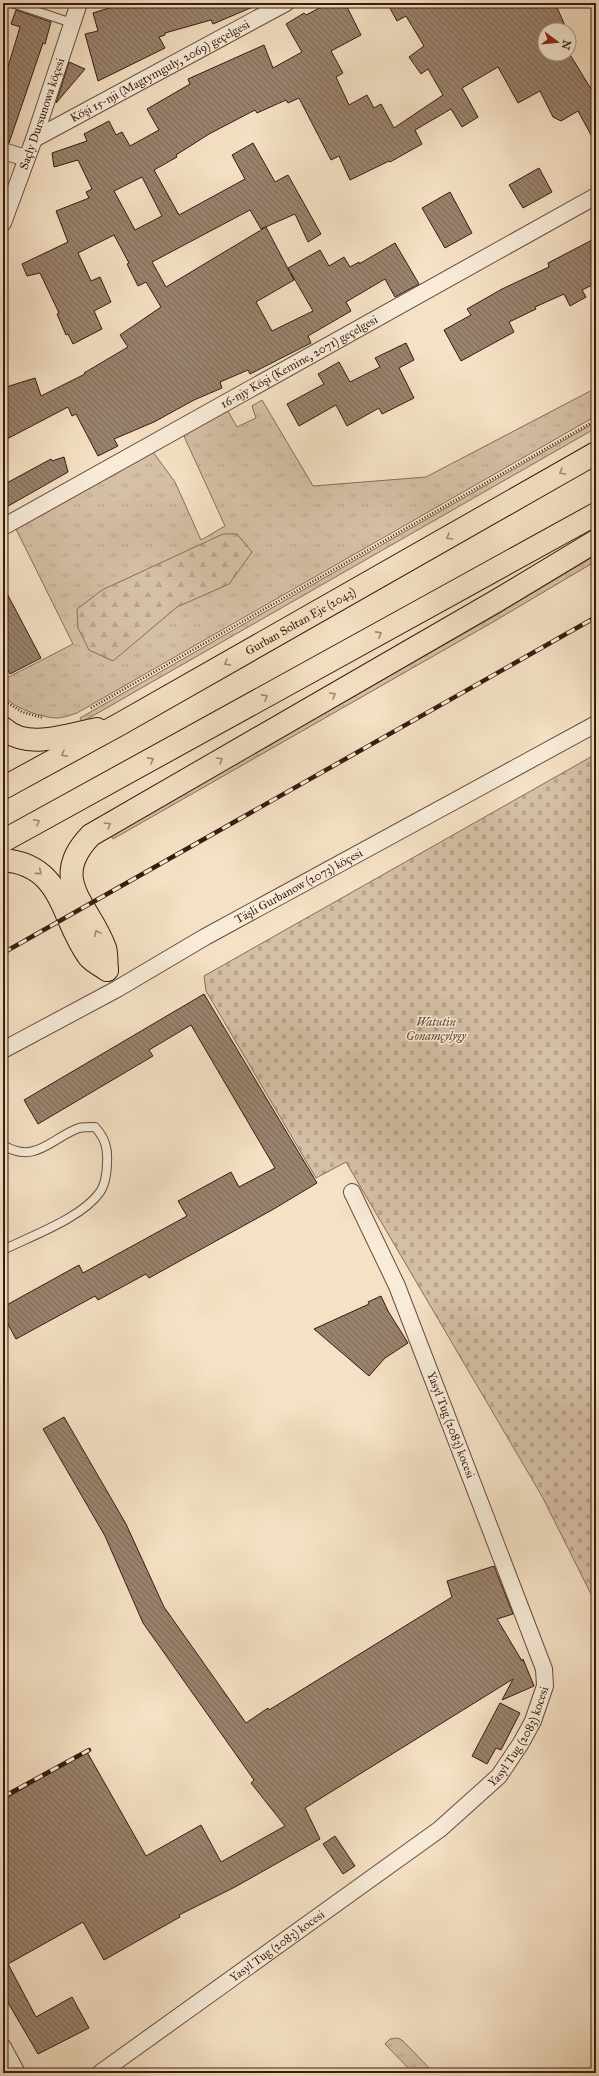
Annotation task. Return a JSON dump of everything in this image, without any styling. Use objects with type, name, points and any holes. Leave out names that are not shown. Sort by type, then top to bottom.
[{"type":"highway","name":"Gurban Soltan Eje (2043)","points":[[3,788],[120,724],[596,453]]},
{"type":"highway","points":[[3,841],[596,514]]},
{"type":"highway","points":[[107,970],[106,949],[75,891],[70,873],[73,860],[80,846],[91,835],[498,600],[596,541]]},
{"type":"highway","points":[[3,728],[25,740],[47,739],[120,724]]},
{"type":"highway","points":[[3,860],[33,867],[49,881],[90,958],[107,970]]},
{"type":"street","name":"Saçly Dursunowa köçesi","points":[[3,223],[34,139],[79,3]]},
{"type":"street","name":"Köşi 15-nji (Magtymguly, 2069) geçelgesi","points":[[34,139],[286,3]]},
{"type":"street","points":[[3,151],[26,158]]},
{"type":"street","name":"16-njy Köşi (Kemine, 2071) geçelgesi","points":[[3,527],[596,196]]},
{"type":"street","name":"Täşli Gurbanow (2073) köçesi","points":[[3,1050],[117,989],[205,938],[596,724]]},
{"type":"street","points":[[107,970],[117,989]]},
{"type":"street","name":"Yasyl Tug (2083) kocesi","points":[[100,2073],[440,1829],[499,1776],[521,1743],[540,1704],[545,1686],[544,1669],[398,1286],[352,1192]]},
{"type":"street","points":[[3,2047],[17,2073]]},
{"type":"lane","points":[[12,3],[72,23]]},
{"type":"lane","points":[[3,1145],[13,1151],[36,1152],[80,1128],[95,1127],[104,1137],[108,1154],[107,1172],[100,1192],[82,1211],[3,1250]]},
{"type":"path","points":[[85,712],[596,420]]},
{"type":"path","points":[[3,700],[22,712],[50,720]]},
{"type":"green space","points":[[596,388],[596,416],[77,713],[59,718],[37,714],[12,703],[3,693],[3,680],[73,644],[16,529],[153,452],[175,482],[201,540],[225,526],[183,434],[228,411],[237,427],[256,418],[252,406],[262,400],[313,486],[426,477]]},
{"type":"green space","points":[[596,422],[596,428],[82,722],[80,718]]},
{"type":"green space","points":[[223,534],[237,534],[252,552],[229,584],[177,607],[113,661],[89,650],[78,628],[77,609],[102,590]]},
{"type":"green space","points":[[596,555],[596,561],[493,622],[113,839],[111,836],[126,826],[491,618]]},
{"type":"green space","name":"Watutin Gonamçylygy","points":[[596,754],[596,1604],[543,1498],[346,1162],[316,1178],[206,991],[204,976]]},
{"type":"green space","points":[[398,2038],[403,2041],[434,2073],[413,2073],[385,2044],[390,2039]]},
{"type":"building","points":[[107,3],[262,3],[213,24],[211,20],[165,33],[165,35],[159,37],[165,48],[98,81],[85,34],[98,31],[93,13],[109,8]]},
{"type":"building","points":[[329,3],[345,3],[361,35],[331,51],[343,73],[336,77],[349,105],[367,95],[374,108],[381,104],[394,128],[443,95],[428,69],[421,74],[409,57],[424,46],[406,16],[397,21],[387,3],[555,3],[563,22],[537,22],[537,62],[574,62],[591,89],[596,86],[596,144],[578,111],[561,121],[553,117],[540,91],[518,103],[498,67],[462,88],[478,117],[462,127],[451,109],[415,130],[422,144],[390,162],[389,161],[350,180],[339,156],[331,160],[299,98],[288,103],[286,100],[257,113],[255,110],[209,134],[176,155],[177,157],[154,170],[179,215],[245,179],[232,155],[253,143],[275,182],[288,175],[321,234],[308,242],[295,214],[261,229],[250,210],[152,262],[166,287],[266,227],[294,280],[256,302],[272,331],[313,311],[288,268],[320,250],[329,266],[344,257],[350,267],[359,262],[359,264],[395,243],[419,284],[395,297],[385,279],[346,302],[351,311],[308,336],[311,343],[250,374],[248,370],[220,382],[222,388],[194,400],[154,422],[114,439],[118,446],[98,456],[76,414],[72,416],[68,407],[3,441],[3,388],[35,378],[41,396],[85,374],[84,373],[128,347],[120,335],[161,307],[146,282],[138,286],[127,264],[129,263],[114,235],[78,253],[91,281],[100,277],[111,302],[94,311],[102,329],[73,344],[68,334],[66,335],[57,314],[59,313],[40,273],[27,276],[22,264],[68,242],[56,211],[89,198],[86,192],[92,189],[78,160],[54,167],[52,153],[87,141],[84,134],[109,121],[116,135],[122,132],[130,146],[159,130],[147,109],[190,84],[188,79],[264,45],[273,68],[302,52],[286,24],[304,13],[306,15]],"holes":[[[142,177],[162,216],[135,230],[114,191]]]},
{"type":"building","points":[[16,10],[51,22],[45,44],[43,43],[9,143],[3,142],[3,95],[7,81],[4,80],[20,27],[11,24]]},
{"type":"building","points":[[69,62],[85,69],[56,103]]},
{"type":"building","points":[[539,168],[552,192],[523,208],[509,185]]},
{"type":"building","points":[[450,192],[472,233],[445,248],[422,208]]},
{"type":"building","points":[[596,238],[596,283],[582,290],[586,297],[570,306],[564,294],[535,307],[536,309],[509,322],[514,332],[461,361],[444,330],[471,315],[467,309],[502,289],[549,267],[548,263]]},
{"type":"building","points":[[406,343],[414,360],[399,368],[414,398],[382,414],[379,408],[347,426],[336,405],[299,426],[287,404],[324,384],[318,374],[339,362],[350,382],[380,367],[375,358]]},
{"type":"building","points":[[64,457],[68,472],[3,509],[3,485],[51,459],[52,461]]},
{"type":"building","points":[[3,586],[41,658],[10,674],[3,661]]},
{"type":"building","points":[[204,994],[317,1183],[272,1210],[149,1278],[146,1274],[98,1300],[95,1296],[16,1339],[3,1315],[3,1307],[79,1265],[83,1273],[187,1216],[178,1201],[231,1172],[239,1187],[275,1168],[191,1025],[149,1050],[153,1056],[38,1124],[24,1100]]},
{"type":"building","points":[[381,1296],[388,1311],[408,1343],[385,1358],[369,1376],[314,1329],[369,1304],[368,1302]]},
{"type":"building","points":[[64,1417],[126,1524],[164,1607],[246,1723],[268,1708],[269,1710],[452,1597],[447,1581],[494,1566],[513,1614],[497,1619],[522,1661],[523,1659],[534,1686],[502,1700],[513,1679],[305,1808],[320,1839],[235,1887],[179,1915],[180,1917],[104,1960],[83,1922],[8,1964],[36,2017],[72,1997],[89,2028],[38,2054],[3,1994],[3,1800],[87,1752],[146,1856],[201,1825],[221,1862],[285,1826],[251,1783],[254,1780],[143,1623],[105,1536],[43,1429]]},
{"type":"building","points":[[500,1703],[520,1713],[501,1750],[496,1748],[487,1764],[472,1756]]},
{"type":"building","points":[[335,1836],[355,1866],[343,1874],[323,1844]]},
{"type":"railway","points":[[3,953],[596,617]]},
{"type":"railway","points":[[3,1797],[89,1750]]}]
